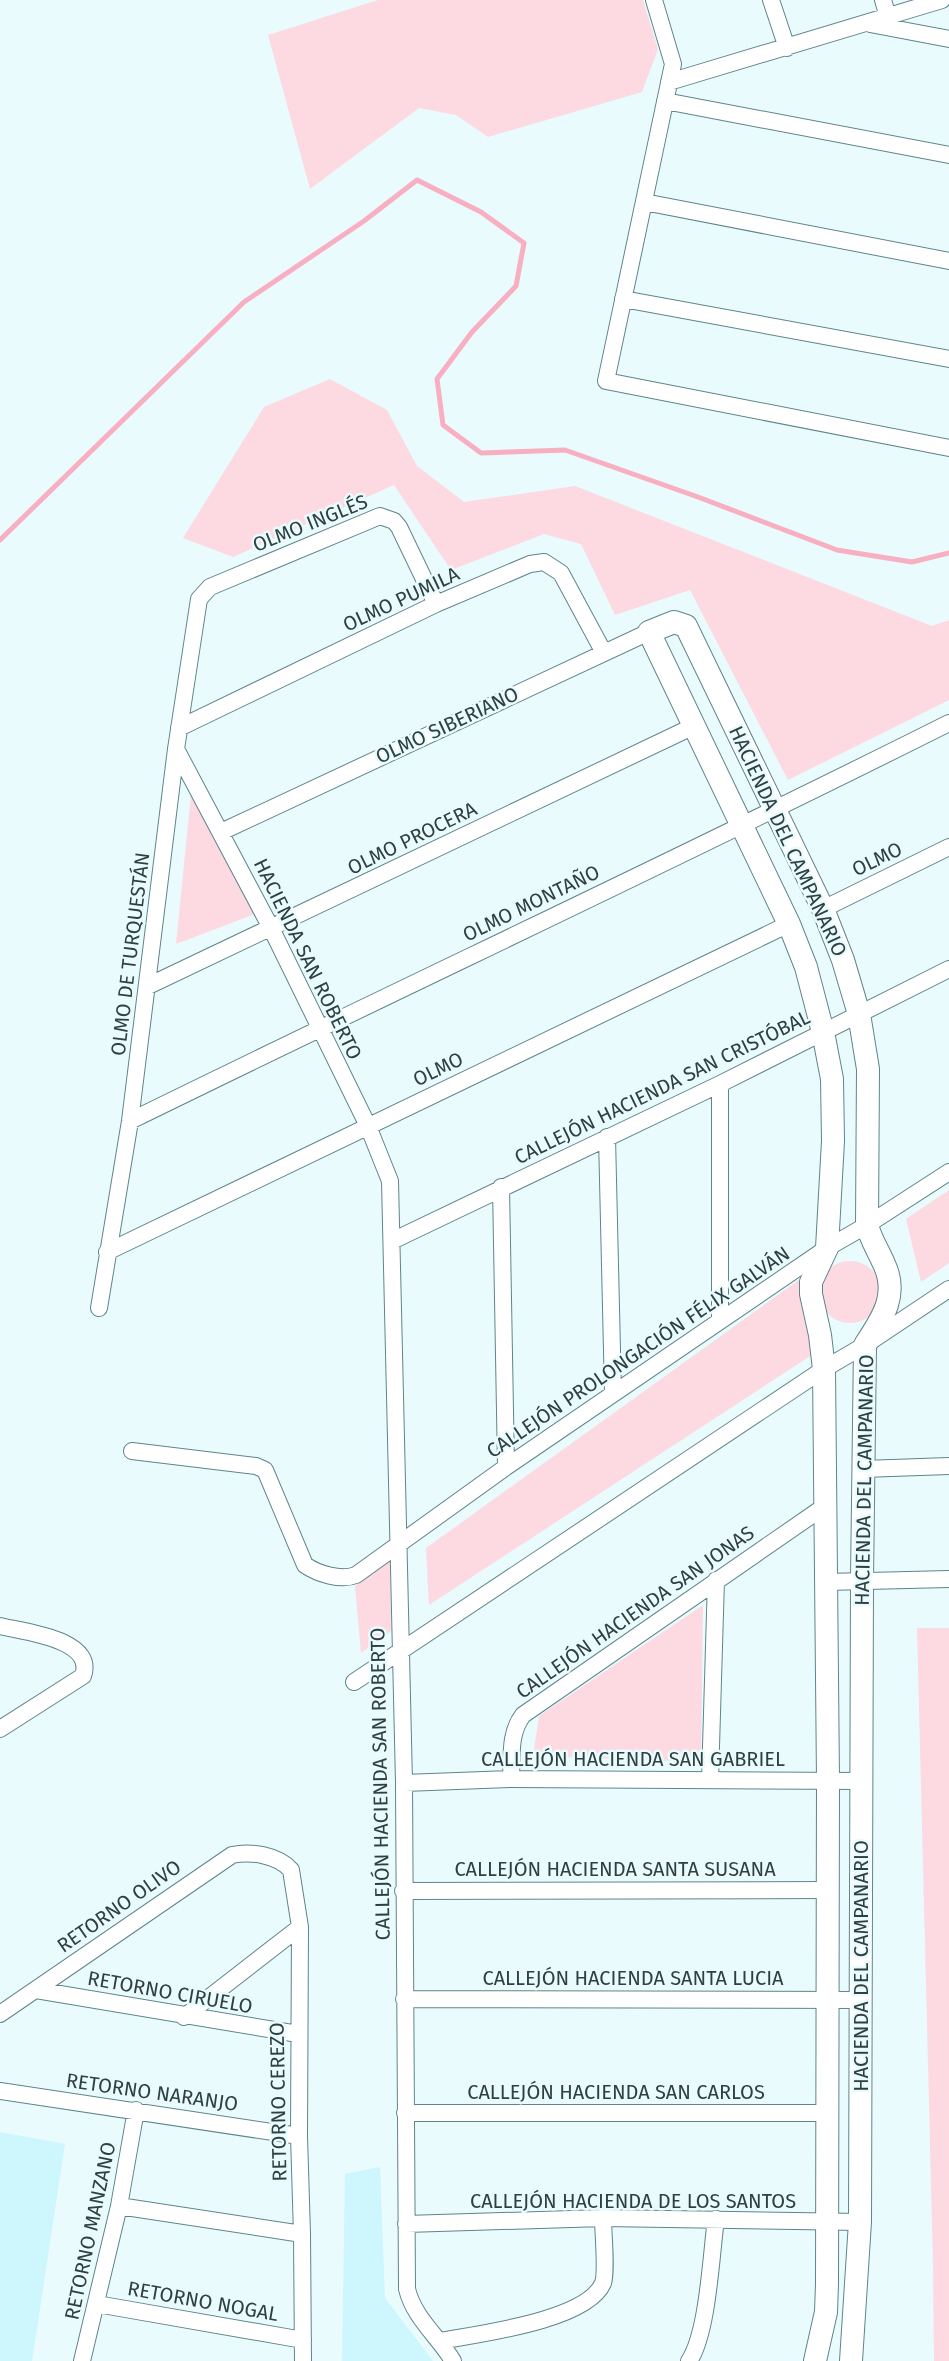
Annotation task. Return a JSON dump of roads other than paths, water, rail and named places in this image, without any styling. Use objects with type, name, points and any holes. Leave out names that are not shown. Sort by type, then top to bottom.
[{"type":"street","points":[[654,0],[673,64],[606,381],[949,448]]},
{"type":"street","points":[[771,0],[787,48]]},
{"type":"street","points":[[883,0],[888,17]]},
{"type":"street","points":[[669,82],[942,0]]},
{"type":"street","points":[[866,23],[949,39]]},
{"type":"street","points":[[665,101],[949,155]]},
{"type":"street","points":[[644,202],[949,261]]},
{"type":"street","points":[[623,299],[949,358]]},
{"type":"street","name":"OLMO INGLÉS","points":[[197,605],[203,592],[210,587],[380,516],[394,521],[399,527],[436,604]]},
{"type":"street","name":"OLMO PUMILA","points":[[179,728],[436,604],[530,564],[544,562],[561,573],[603,651]]},
{"type":"street","name":"OLMO DE TURQUESTÁN","points":[[99,1308],[130,1121],[176,750],[197,605]]},
{"type":"street","name":"OLMO SIBERIANO","points":[[221,832],[603,651],[674,622]]},
{"type":"street","name":"HACIENDA DEL CAMPANARIO","points":[[674,622],[686,626],[776,809],[823,909],[843,960],[859,1014],[868,1069],[867,1226],[871,1240],[890,1277],[891,1289],[885,1315],[865,1345],[862,1469],[860,2222],[851,2361]]},
{"type":"street","name":"HACIENDA DEL CAMPANARIO","points":[[649,632],[789,924],[806,967],[823,1032],[833,1094],[833,1141],[827,1248],[814,1275],[811,1294],[824,1368],[828,1780],[826,2312],[815,2361]]},
{"type":"street","name":"OLMO MONTAÑO","points":[[130,1121],[742,826],[949,723]]},
{"type":"street","name":"OLMO PROCERA","points":[[148,986],[694,726]]},
{"type":"street","name":"HACIENDA SAN ROBERTO","points":[[176,750],[271,928],[368,1126],[392,1192]]},
{"type":"street","name":"OLMO","points":[[823,909],[949,847]]},
{"type":"street","name":"OLMO","points":[[107,1252],[789,924]]},
{"type":"street","name":"CALLEJÓN HACIENDA SAN CRISTÓBAL","points":[[392,1240],[720,1084],[949,969]]},
{"type":"street","points":[[720,1084],[720,1320]]},
{"type":"street","points":[[608,1137],[614,1393]]},
{"type":"street","name":"CALLEJÓN PROLONGACIÓN FÉLIX GALVÁN","points":[[132,1451],[256,1466],[265,1470],[305,1565],[314,1571],[347,1579],[356,1575],[506,1467],[720,1320],[827,1248],[867,1226],[949,1172]]},
{"type":"street","points":[[501,1187],[506,1467]]},
{"type":"street","name":"CALLEJÓN HACIENDA SAN ROBERTO","points":[[392,1192],[404,1783],[407,2289],[417,2316],[440,2341],[453,2361]]},
{"type":"street","points":[[354,1683],[824,1368],[865,1345],[949,1289]]},
{"type":"street","points":[[862,1469],[949,1466]]},
{"type":"street","name":"CALLEJÓN HACIENDA SAN JONAS","points":[[511,1779],[513,1740],[518,1722],[523,1715],[825,1506]]},
{"type":"street","points":[[826,1582],[949,1579]]},
{"type":"street","points":[[710,1780],[716,1580]]},
{"type":"street","points":[[0,1626],[70,1645],[83,1657],[86,1667],[83,1676],[0,1729]]},
{"type":"street","name":"CALLEJÓN HACIENDA SAN GABRIEL","points":[[404,1783],[511,1779],[861,1781]]},
{"type":"street","name":"RETORNO OLIVO","points":[[0,2014],[225,1858],[241,1853],[269,1857]]},
{"type":"street","name":"RETORNO CEREZO","points":[[269,1857],[291,1870],[300,1927],[298,2136],[302,2234],[303,2361]]},
{"type":"street","name":"CALLEJÓN HACIENDA SANTA SUSANA","points":[[403,1892],[828,1890]]},
{"type":"street","points":[[184,2016],[300,1927]]},
{"type":"street","name":"RETORNO CIRUELO","points":[[36,1990],[298,2034]]},
{"type":"street","name":"CALLEJÓN HACIENDA SANTA LUCIA","points":[[404,1999],[861,2000]]},
{"type":"street","name":"RETORNO NARANJO","points":[[0,2091],[298,2136]]},
{"type":"street","name":"RETORNO MANZANO","points":[[82,2361],[119,2206],[136,2110]]},
{"type":"street","name":"CALLEJÓN HACIENDA SAN CARLOS","points":[[405,2114],[827,2113]]},
{"type":"street","points":[[119,2206],[302,2234]]},
{"type":"street","points":[[440,2341],[531,2324],[569,2311],[598,2292],[604,2279],[603,2218]]},
{"type":"street","name":"CALLEJÓN HACIENDA DE LOS SANTOS","points":[[406,2224],[603,2218],[860,2222]]},
{"type":"street","points":[[689,2361],[695,2352],[701,2333],[716,2219]]},
{"type":"street","name":"RETORNO NOGAL","points":[[97,2304],[303,2340]]},
{"type":"waterway","points":[[0,540],[244,302],[364,221],[417,180],[481,212],[524,243],[516,286],[472,332],[437,379],[443,425],[481,453],[565,450],[837,550],[912,562],[949,553]]}]
